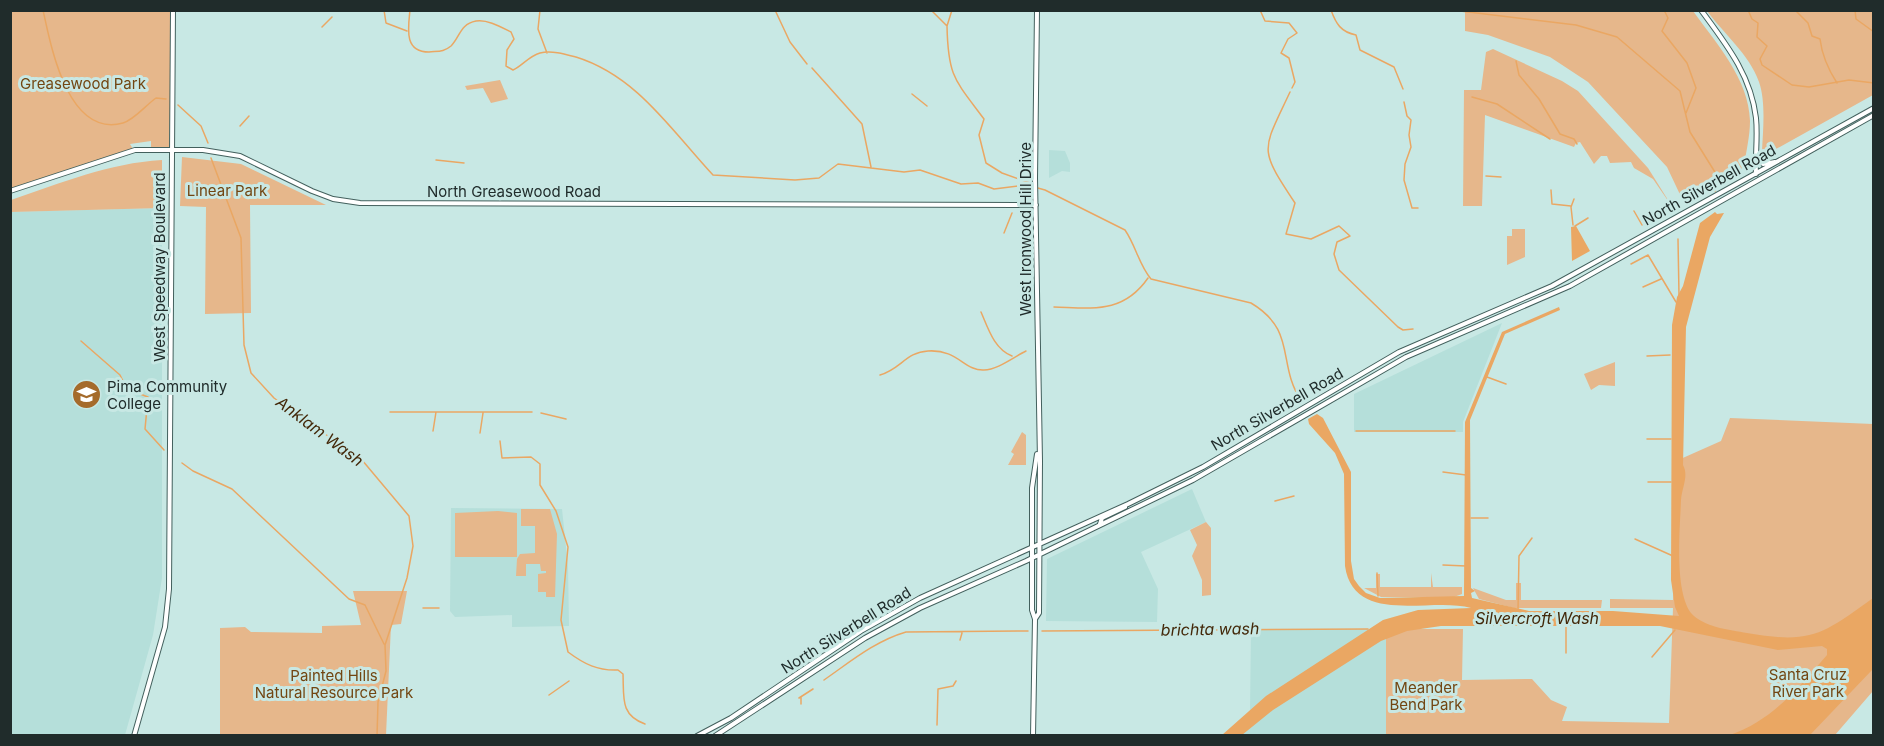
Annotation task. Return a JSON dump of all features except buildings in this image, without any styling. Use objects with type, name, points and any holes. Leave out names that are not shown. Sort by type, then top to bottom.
[{"type":"main road","name":"West Speedway Boulevard","points":[[134,735],[165,627],[169,589],[173,10]]},
{"type":"main road","name":"West Ironwood Hill Drive","points":[[1035,619],[1039,613],[1041,542],[1035,196],[1037,10]]},
{"type":"main road","points":[[1701,10],[1729,49],[1747,80],[1756,117],[1756,174]]},
{"type":"main road","name":"North Silverbell Road","points":[[697,735],[731,718],[861,631],[942,587],[1128,504],[1203,466],[1399,352],[1552,286],[1874,108]]},
{"type":"main road","name":"North Silverbell Road","points":[[715,735],[760,709],[865,638],[947,596],[1032,558],[1226,462],[1406,357],[1570,286],[1874,116]]},
{"type":"main road","name":"North Greasewood Road","points":[[10,191],[126,152],[171,149],[219,151],[240,156],[312,191],[333,199],[360,203],[1036,205]]},
{"type":"main road","points":[[1756,152],[1760,163],[1779,161]]},
{"type":"main road","name":"West Ironwood Hill Drive","points":[[1035,619],[1032,610],[1032,488],[1038,447]]},
{"type":"main road","points":[[1100,524],[1102,518],[1128,504]]},
{"type":"main road","points":[[942,587],[947,596]]},
{"type":"main road","points":[[1034,735],[1035,619]]},
{"type":"shaded area","points":[[1049,150],[1065,151],[1070,163],[1070,172],[1062,171],[1049,178]]},
{"type":"shaded area","name":"Pima Community College","points":[[162,208],[162,578],[153,635],[125,735],[11,735],[10,212]]},
{"type":"shaded area","points":[[1502,323],[1463,422],[1463,432],[1354,432],[1354,394]]},
{"type":"shaded area","points":[[1192,489],[1206,522],[1141,552],[1158,589],[1157,622],[1046,621],[1047,559]]},
{"type":"shaded area","points":[[451,508],[562,509],[568,566],[569,626],[512,627],[512,615],[455,617],[450,611]]},
{"type":"shaded area","points":[[1251,629],[1386,629],[1386,735],[1228,736],[1250,712]]},
{"type":"green space","name":"Greasewood Park","points":[[11,11],[173,11],[169,149],[151,149],[151,141],[130,144],[134,151],[11,190]]},
{"type":"green space","points":[[1465,11],[1693,11],[1730,62],[1744,91],[1750,121],[1744,167],[1684,203],[1667,167],[1588,82],[1550,57],[1488,35],[1465,31]]},
{"type":"green space","points":[[1707,11],[1873,11],[1873,95],[1767,154],[1762,151],[1763,107],[1761,90],[1755,72],[1743,53]]},
{"type":"green space","points":[[1493,49],[1562,81],[1578,91],[1648,168],[1673,208],[1653,179],[1634,168],[1631,162],[1610,163],[1607,156],[1601,156],[1594,164],[1580,142],[1574,147],[1485,115],[1482,206],[1463,206],[1464,90],[1481,90],[1486,52]]},
{"type":"green space","points":[[500,80],[508,99],[491,103],[483,88],[467,90],[465,86]]},
{"type":"green space","name":"Linear Park","points":[[182,157],[241,164],[326,205],[250,205],[251,313],[205,314],[206,207],[180,206]]},
{"type":"green space","points":[[162,160],[162,208],[11,212],[11,200],[48,187],[104,169]]},
{"type":"green space","points":[[1512,229],[1525,229],[1525,257],[1507,265],[1507,236],[1512,236]]},
{"type":"green space","points":[[1615,362],[1615,386],[1599,385],[1591,390],[1584,374]]},
{"type":"green space","points":[[1730,418],[1873,424],[1873,691],[1835,735],[1386,736],[1386,629],[1463,629],[1462,680],[1532,679],[1551,700],[1567,707],[1562,721],[1669,723],[1673,608],[1610,608],[1610,599],[1673,600],[1676,461],[1721,441]]},
{"type":"green space","points":[[1022,432],[1026,435],[1026,465],[1008,465],[1014,454],[1011,452]]},
{"type":"green space","points":[[521,509],[550,509],[557,534],[555,597],[546,597],[546,592],[538,592],[538,574],[546,573],[546,571],[541,571],[540,564],[526,564],[526,576],[516,576],[517,559],[520,554],[535,553],[535,526],[521,526]]},
{"type":"green space","points":[[498,511],[517,513],[517,557],[455,557],[455,513]]},
{"type":"green space","points":[[1206,522],[1211,528],[1211,595],[1202,596],[1202,580],[1192,556],[1197,545],[1190,530]]},
{"type":"green space","points":[[1431,573],[1433,587],[1462,587],[1462,594],[1454,597],[1381,597],[1364,588],[1376,588],[1376,574],[1380,574],[1380,587],[1431,587]]},
{"type":"green space","points":[[1516,583],[1521,583],[1521,600],[1602,600],[1601,608],[1514,608],[1479,599],[1473,588],[1506,600],[1516,600]]},
{"type":"green space","name":"Painted Hills Natural Resource Park","points":[[353,591],[407,591],[401,624],[391,625],[386,735],[220,735],[220,628],[245,627],[251,632],[322,633],[322,626],[361,625]]},
{"type":"water","name":"Silvercroft Wash","points":[[1715,212],[1724,213],[1710,237],[1686,327],[1683,465],[1685,477],[1681,500],[1679,542],[1680,575],[1686,603],[1696,618],[1710,625],[1769,636],[1802,637],[1815,634],[1841,621],[1873,598],[1873,669],[1810,735],[1730,735],[1759,721],[1784,702],[1827,655],[1827,649],[1822,646],[1778,650],[1660,626],[1441,626],[1407,631],[1381,641],[1273,710],[1242,735],[1222,735],[1266,696],[1383,620],[1418,610],[1471,608],[1455,605],[1379,603],[1363,597],[1351,585],[1345,566],[1344,474],[1335,453],[1309,424],[1308,419],[1317,414],[1323,418],[1351,472],[1351,561],[1354,579],[1359,586],[1366,593],[1380,598],[1464,596],[1465,422],[1502,332],[1559,307],[1560,310],[1505,334],[1470,420],[1471,588],[1475,591],[1471,593],[1472,598],[1529,611],[1613,611],[1679,616],[1675,607],[1671,580],[1672,325],[1677,297],[1683,286],[1700,223]]},
{"type":"water","points":[[1576,226],[1590,251],[1572,261],[1571,227]]},
{"type":"waterway","name":"Anklam Wash","points":[[43,10],[57,66],[65,86],[76,104],[88,117],[104,124],[123,123],[136,116],[156,98],[166,99]]},
{"type":"waterway","points":[[384,10],[386,23],[407,31]]},
{"type":"waterway","points":[[410,10],[409,38],[411,44],[421,51],[446,49],[467,25],[476,21],[485,21],[511,32],[514,39],[507,50],[506,66],[513,70],[536,54],[549,52],[576,57],[598,66],[617,77],[652,106],[713,175],[795,180],[819,178],[838,164],[904,172],[920,170],[961,184],[978,183],[994,189],[1027,185],[1045,190],[1125,230],[1143,268],[1151,279],[1251,303],[1266,314],[1281,337],[1294,388],[1302,402]]},
{"type":"waterway","points":[[540,10],[538,29],[547,53]]},
{"type":"waterway","points":[[775,10],[790,42],[807,64]]},
{"type":"waterway","points":[[931,10],[947,26],[949,57],[955,77],[984,119],[979,135],[986,163],[1002,173],[1033,184]]},
{"type":"waterway","points":[[947,26],[952,10]]},
{"type":"waterway","points":[[1260,10],[1265,21],[1289,23],[1297,33],[1288,39],[1281,53],[1289,58],[1295,82],[1292,88]]},
{"type":"waterway","points":[[1331,10],[1340,27],[1356,35],[1360,50],[1394,67],[1403,89]]},
{"type":"waterway","points":[[1452,10],[1576,25],[1617,37],[1680,91],[1690,132],[1718,177],[1715,191]]},
{"type":"waterway","points":[[1664,10],[1668,18],[1662,31],[1687,63],[1696,88],[1686,113]]},
{"type":"waterway","points":[[1748,10],[1752,19],[1758,23],[1757,37],[1767,46],[1760,59],[1762,65],[1792,85],[1809,87],[1849,80],[1874,83]]},
{"type":"waterway","points":[[1795,10],[1808,23],[1812,36],[1820,39],[1826,62],[1837,83]]},
{"type":"waterway","points":[[1855,10],[1856,19],[1874,32]]},
{"type":"waterway","points":[[322,27],[332,17]]},
{"type":"waterway","points":[[1516,61],[1519,75],[1539,99],[1560,134],[1574,139],[1577,144]]},
{"type":"waterway","points":[[812,68],[862,124],[871,167]]},
{"type":"waterway","points":[[1290,92],[1274,127],[1268,149],[1275,170],[1295,203],[1286,234],[1311,239],[1339,226],[1350,236],[1337,242],[1334,254],[1339,270],[1398,327],[1403,330],[1413,329]]},
{"type":"waterway","points":[[912,94],[927,106]]},
{"type":"waterway","points":[[1472,97],[1497,104],[1550,139]]},
{"type":"waterway","points":[[1404,102],[1407,116],[1411,120],[1409,135],[1411,147],[1405,164],[1404,180],[1412,208],[1418,208]]},
{"type":"waterway","name":"Anklam Wash","points":[[178,105],[201,126],[208,143]]},
{"type":"waterway","points":[[240,126],[249,116]]},
{"type":"waterway","name":"Anklam Wash","points":[[211,158],[241,238],[244,345],[251,373],[274,398],[362,460],[409,516],[413,546],[407,578],[385,645],[386,671],[378,702],[377,736]]},
{"type":"waterway","points":[[436,160],[464,163]]},
{"type":"waterway","points":[[1486,176],[1501,177]]},
{"type":"waterway","points":[[1551,190],[1552,204],[1571,206]]},
{"type":"waterway","points":[[1573,225],[1571,207],[1574,199]]},
{"type":"waterway","points":[[1634,211],[1642,225]]},
{"type":"waterway","points":[[1004,233],[1012,213]]},
{"type":"waterway","points":[[1575,226],[1588,218]]},
{"type":"waterway","points":[[1678,239],[1679,295]]},
{"type":"waterway","points":[[1631,264],[1648,255],[1676,302]]},
{"type":"waterway","points":[[1054,307],[1094,308],[1118,303],[1138,290],[1148,278]]},
{"type":"waterway","points":[[1643,287],[1661,279]]},
{"type":"waterway","points":[[981,312],[996,343],[1012,356]]},
{"type":"waterway","points":[[81,341],[120,375],[127,389],[148,397],[145,429],[164,450]]},
{"type":"waterway","points":[[880,375],[920,352],[947,353],[971,367],[984,370],[1000,366],[1026,351]]},
{"type":"waterway","points":[[1647,356],[1670,355]]},
{"type":"waterway","points":[[1487,377],[1506,384]]},
{"type":"waterway","points":[[390,412],[532,412]]},
{"type":"waterway","points":[[433,431],[436,412]]},
{"type":"waterway","points":[[480,433],[483,413]]},
{"type":"waterway","points":[[541,413],[566,419]]},
{"type":"waterway","points":[[1356,431],[1455,431]]},
{"type":"waterway","points":[[1647,439],[1671,439]]},
{"type":"waterway","points":[[500,441],[502,458],[531,457],[540,464],[540,485],[556,511],[568,547],[561,620],[568,652],[592,666],[618,670],[623,674],[627,711],[645,724]]},
{"type":"waterway","points":[[182,463],[193,471],[232,489],[349,599],[365,605],[384,644]]},
{"type":"waterway","points":[[1443,472],[1466,475]]},
{"type":"waterway","points":[[1648,482],[1671,482]]},
{"type":"waterway","points":[[1275,501],[1294,496]]},
{"type":"waterway","points":[[1471,518],[1488,518]]},
{"type":"waterway","name":"Silvercroft Wash","points":[[1518,611],[1519,556],[1532,538]]},
{"type":"waterway","points":[[1635,539],[1673,556]]},
{"type":"waterway","points":[[1443,565],[1466,566]]},
{"type":"waterway","points":[[1377,573],[1378,596]]},
{"type":"waterway","points":[[423,608],[439,608]]},
{"type":"waterway","name":"Silvercroft Wash","points":[[1566,624],[1566,653]]},
{"type":"waterway","name":"brichta wash","points":[[1042,631],[1368,629]]},
{"type":"waterway","points":[[1652,657],[1675,630]]},
{"type":"waterway","name":"brichta wash","points":[[824,680],[873,646],[906,632],[1028,631]]},
{"type":"waterway","points":[[960,640],[962,633]]},
{"type":"waterway","points":[[549,695],[569,681]]},
{"type":"waterway","points":[[937,725],[938,689],[953,686],[956,681]]},
{"type":"waterway","name":"brichta wash","points":[[799,698],[813,689]]},
{"type":"waterway","name":"brichta wash","points":[[801,697],[801,704]]},
{"type":"place","name":"Pima Community College","points":[[86,395]]},
{"type":"park label","name":"Santa Cruz River Park","points":[[1808,682]]},
{"type":"park label","name":"Meander Bend Park","points":[[1426,696]]}]
